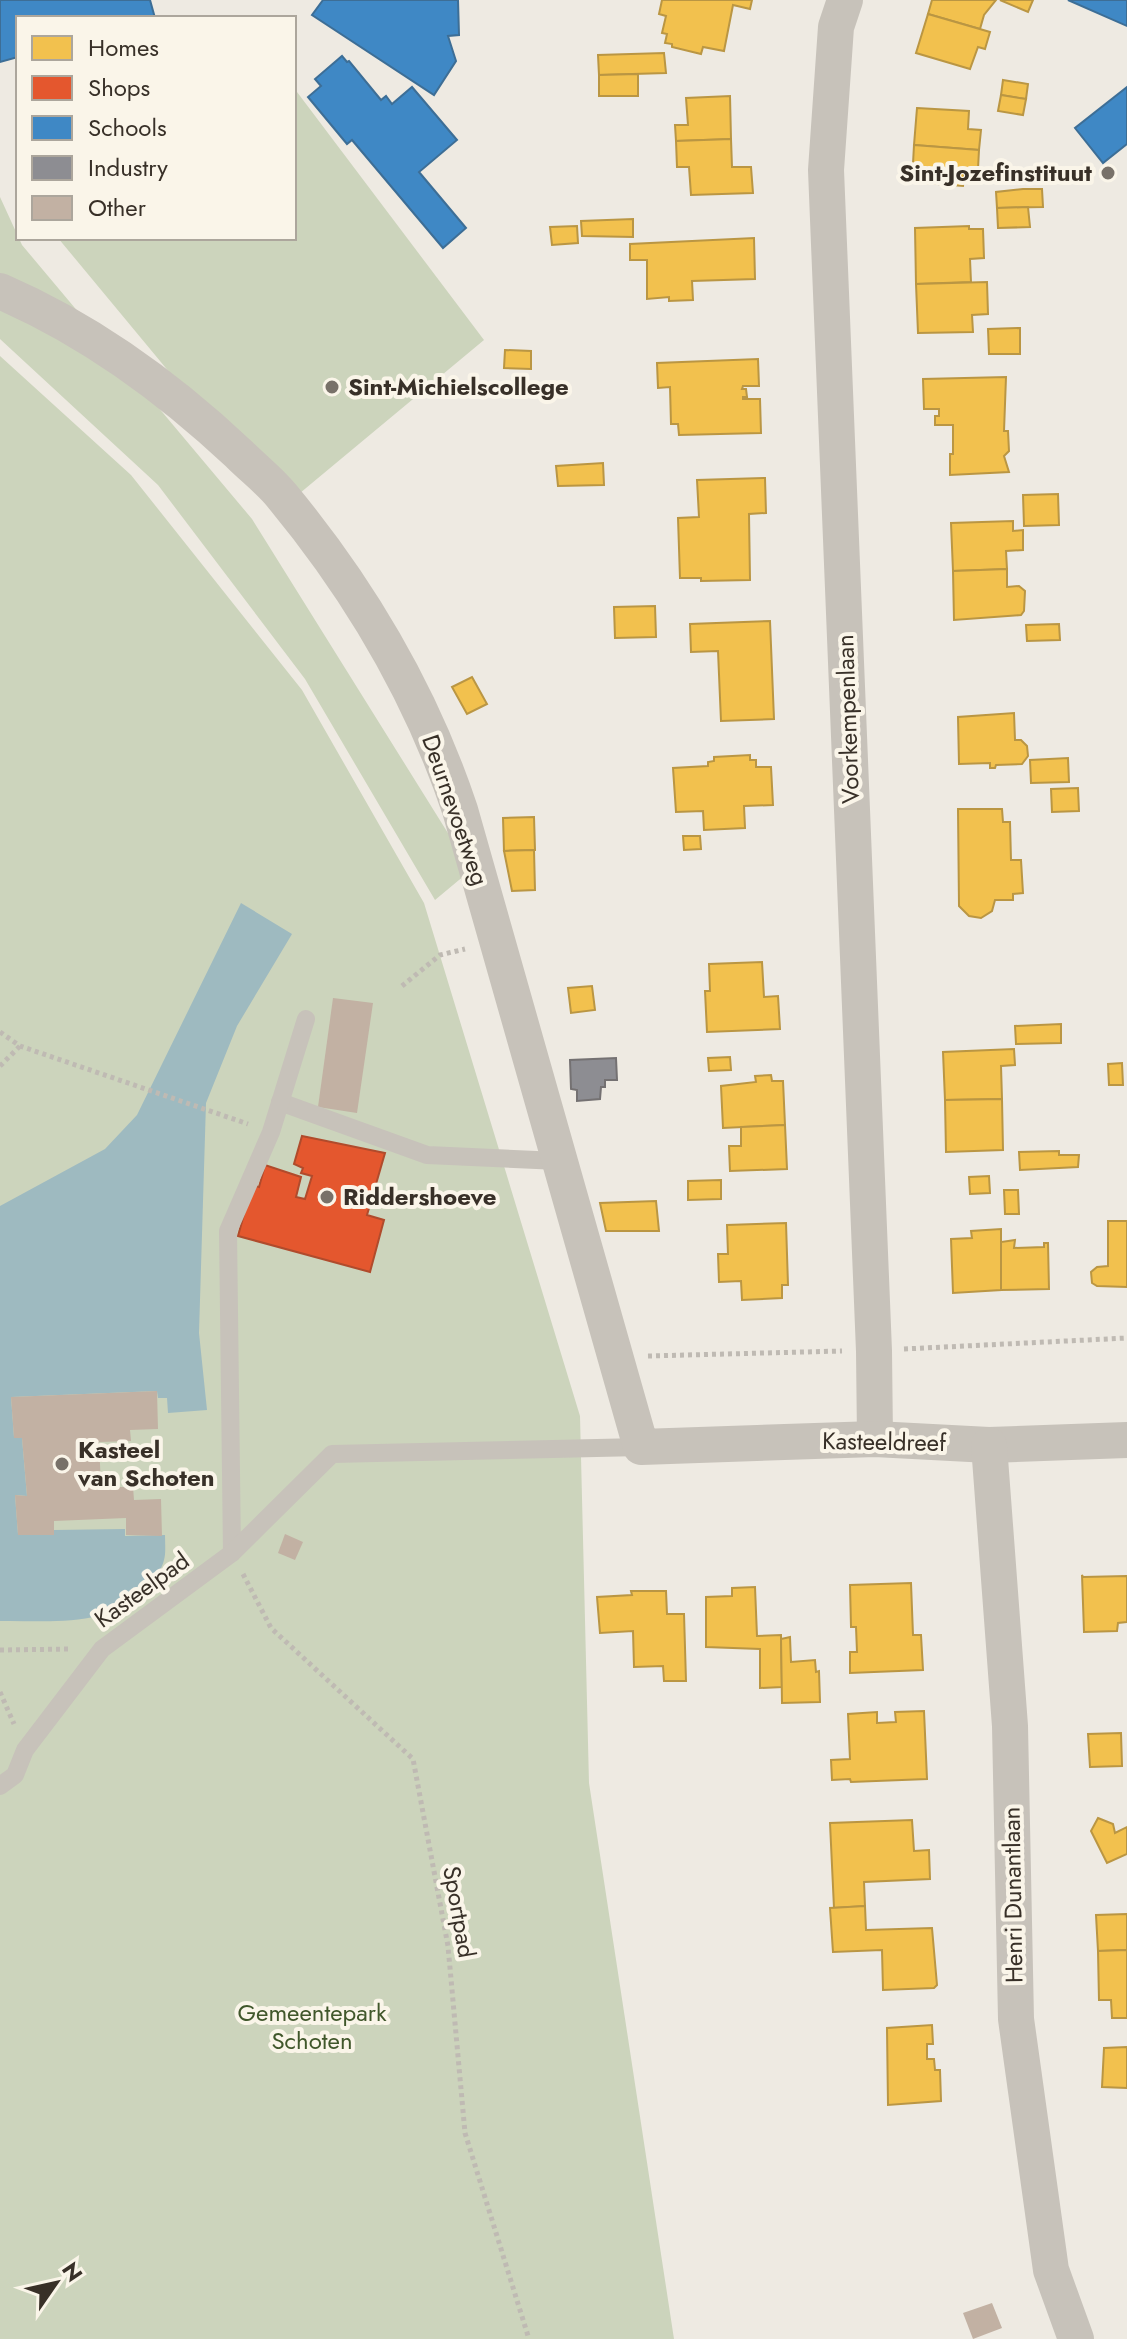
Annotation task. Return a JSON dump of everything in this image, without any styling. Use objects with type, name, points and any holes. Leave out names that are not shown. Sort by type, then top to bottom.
[{"type":"street","name":"Voorkempenlaan","points":[[845,0],[836,27],[826,170],[875,1439]]},
{"type":"street","name":"Deurnevoetweg","points":[[0,291],[107,348],[191,409],[281,494],[353,591],[405,680],[444,763],[641,1447]]},
{"type":"street","name":"Kasteeldreef","points":[[641,1447],[875,1439],[989,1445],[1127,1440]]},
{"type":"street","name":"Henri Dunantlaan","points":[[989,1445],[1010,1726],[1016,2019],[1051,2270],[1076,2339]]},
{"type":"lane","points":[[232,1553],[228,1231],[271,1132],[306,1019]]},
{"type":"lane","points":[[280,1102],[427,1155],[559,1161]]},
{"type":"lane","name":"Kasteelpad","points":[[0,1786],[15,1775],[25,1750],[102,1649],[232,1553],[332,1454],[641,1447]]},
{"type":"path","points":[[402,986],[440,955],[497,941]]},
{"type":"path","points":[[0,1032],[20,1046],[271,1132]]},
{"type":"path","points":[[0,1066],[20,1046]]},
{"type":"path","name":"Sportpad","points":[[232,1553],[271,1628],[413,1759],[448,1946],[465,2133],[529,2339]]},
{"type":"path","points":[[0,1650],[102,1649]]},
{"type":"green space","points":[[296,91],[484,340],[282,508],[60,240],[296,240]]},
{"type":"green space","points":[[0,197],[16,232],[16,240],[20,240],[252,519],[471,870],[435,900],[305,679],[158,485],[0,339]]},
{"type":"green space","name":"Gemeentepark Schoten","points":[[0,356],[131,475],[302,690],[424,903],[580,1416],[589,1783],[674,2339],[0,2339]]},
{"type":"water","points":[[241,903],[292,934],[237,1026],[206,1103],[199,1333],[207,1410],[168,1413],[167,1398],[158,1398],[157,1391],[11,1397],[14,1437],[22,1438],[27,1496],[15,1495],[18,1534],[54,1535],[54,1530],[125,1529],[125,1536],[165,1535],[163,1563],[148,1587],[116,1610],[98,1616],[59,1621],[0,1621],[0,1206],[105,1149],[137,1115]]},
{"type":"building: Homes","points":[[662,0],[752,0],[750,9],[733,5],[724,51],[703,47],[701,54],[665,43],[667,34],[662,33],[666,16],[659,14]]},
{"type":"building: Homes","points":[[932,0],[996,0],[984,15],[980,29],[928,14]]},
{"type":"building: Homes","points":[[1000,0],[1033,0],[1028,12]]},
{"type":"building: Homes","points":[[928,14],[990,32],[985,49],[978,47],[970,69],[916,53]]},
{"type":"building: Homes","points":[[664,53],[666,73],[599,75],[598,55]]},
{"type":"building: Homes","points":[[638,74],[638,96],[599,96],[599,75]]},
{"type":"building: Homes","points":[[1003,80],[1028,84],[1026,99],[1001,95]]},
{"type":"building: Homes","points":[[1001,95],[1026,99],[1023,115],[998,111]]},
{"type":"building: Homes","points":[[730,96],[731,139],[676,141],[675,125],[688,125],[686,98]]},
{"type":"building: Homes","points":[[917,108],[969,111],[968,129],[981,130],[979,150],[914,145]]},
{"type":"building: Homes","points":[[731,139],[732,167],[751,167],[753,193],[691,195],[689,167],[677,167],[676,141]]},
{"type":"building: Homes","points":[[914,145],[979,150],[978,169],[965,168],[963,186],[912,182]]},
{"type":"building: Homes","points":[[1042,189],[1043,207],[997,208],[996,192]]},
{"type":"building: Homes","points":[[1028,207],[1030,227],[998,228],[997,208]]},
{"type":"building: Homes","points":[[633,219],[633,237],[582,236],[581,221]]},
{"type":"building: Homes","points":[[577,226],[578,243],[552,245],[550,227]]},
{"type":"building: Homes","points":[[969,226],[969,229],[983,229],[984,258],[970,259],[971,282],[916,284],[915,228]]},
{"type":"building: Homes","points":[[754,238],[755,279],[692,281],[693,300],[669,301],[669,297],[647,299],[647,260],[630,260],[630,244]]},
{"type":"building: Homes","points":[[987,282],[988,314],[972,315],[973,332],[918,333],[916,284]]},
{"type":"building: Homes","points":[[1020,328],[1020,354],[989,354],[988,329]]},
{"type":"building: Homes","points":[[505,350],[531,351],[531,369],[504,368]]},
{"type":"building: Homes","points":[[758,359],[759,386],[743,386],[742,389],[746,389],[747,397],[743,399],[760,399],[761,433],[679,435],[678,424],[671,424],[670,387],[658,388],[657,363]]},
{"type":"building: Homes","points":[[1006,377],[1004,431],[1008,431],[1009,451],[1004,456],[1009,472],[950,475],[953,425],[935,425],[939,409],[924,409],[923,379]]},
{"type":"building: Homes","points":[[603,463],[604,485],[558,486],[556,466]]},
{"type":"building: Homes","points":[[765,478],[766,513],[749,514],[750,580],[680,578],[678,518],[699,517],[697,480]]},
{"type":"building: Homes","points":[[1058,494],[1059,525],[1024,526],[1023,495]]},
{"type":"building: Homes","points":[[1013,521],[1013,531],[1023,530],[1023,550],[1006,551],[1007,569],[953,571],[951,523]]},
{"type":"building: Homes","points":[[1007,569],[1007,587],[1019,586],[1025,591],[1021,615],[954,620],[953,571]]},
{"type":"building: Homes","points":[[655,606],[656,637],[615,638],[614,607]]},
{"type":"building: Homes","points":[[770,621],[774,719],[721,721],[718,651],[691,652],[690,624]]},
{"type":"building: Homes","points":[[1059,624],[1060,640],[1027,641],[1026,625]]},
{"type":"building: Homes","points":[[472,677],[487,704],[467,714],[452,687]]},
{"type":"building: Homes","points":[[1014,713],[1015,740],[1021,740],[1027,746],[1028,756],[1022,764],[990,768],[990,763],[959,764],[958,717]]},
{"type":"building: Homes","points":[[750,755],[750,760],[756,760],[756,767],[771,767],[773,805],[744,806],[745,828],[704,830],[703,811],[676,812],[673,768],[708,766],[714,757]]},
{"type":"building: Homes","points":[[1068,758],[1069,782],[1031,783],[1030,760]]},
{"type":"building: Homes","points":[[1078,788],[1079,811],[1052,812],[1051,789]]},
{"type":"building: Homes","points":[[958,809],[1002,809],[1003,822],[1010,822],[1011,860],[1021,860],[1023,893],[1013,894],[1013,900],[995,900],[992,911],[981,918],[969,916],[959,906]]},
{"type":"building: Homes","points":[[534,817],[535,850],[504,851],[503,818]]},
{"type":"building: Homes","points":[[683,836],[700,836],[701,849],[684,850]]},
{"type":"building: Homes","points":[[534,850],[535,890],[512,891],[504,851]]},
{"type":"building: Homes","points":[[762,962],[764,997],[778,996],[780,1029],[707,1032],[705,991],[710,991],[709,964]]},
{"type":"building: Homes","points":[[592,986],[595,1010],[571,1013],[568,988]]},
{"type":"building: Homes","points":[[1061,1024],[1061,1043],[1016,1044],[1015,1026]]},
{"type":"building: Homes","points":[[1014,1049],[1015,1065],[1001,1066],[1002,1099],[945,1100],[943,1052]]},
{"type":"building: Homes","points":[[730,1057],[731,1070],[709,1071],[708,1058]]},
{"type":"building: Homes","points":[[1122,1063],[1123,1085],[1109,1085],[1108,1064]]},
{"type":"building: Homes","points":[[771,1075],[772,1081],[783,1081],[785,1125],[723,1128],[721,1086],[756,1082],[755,1076]]},
{"type":"building: Homes","points":[[1002,1099],[1003,1150],[946,1152],[945,1100]]},
{"type":"building: Homes","points":[[785,1125],[787,1169],[730,1171],[729,1146],[741,1146],[741,1127]]},
{"type":"building: Homes","points":[[1059,1151],[1059,1155],[1079,1155],[1078,1167],[1020,1170],[1019,1152]]},
{"type":"building: Homes","points":[[989,1176],[990,1193],[970,1194],[969,1177]]},
{"type":"building: Homes","points":[[721,1180],[721,1199],[688,1200],[688,1181]]},
{"type":"building: Homes","points":[[1004,1190],[1018,1190],[1019,1214],[1005,1214]]},
{"type":"building: Homes","points":[[656,1201],[659,1231],[606,1231],[600,1203]]},
{"type":"building: Homes","points":[[1108,1221],[1127,1221],[1127,1287],[1097,1286],[1092,1283],[1091,1272],[1097,1267],[1108,1266]]},
{"type":"building: Homes","points":[[786,1223],[788,1285],[782,1285],[782,1298],[742,1300],[741,1281],[719,1282],[718,1254],[728,1254],[727,1225]]},
{"type":"building: Homes","points":[[1001,1229],[1001,1290],[953,1293],[951,1239],[972,1238],[971,1231]]},
{"type":"building: Homes","points":[[1015,1240],[1014,1248],[1044,1247],[1044,1243],[1048,1243],[1049,1289],[1001,1290],[1001,1242]]},
{"type":"building: Homes","points":[[1082,1575],[1127,1576],[1127,1622],[1118,1623],[1117,1631],[1084,1632]]},
{"type":"building: Homes","points":[[911,1583],[913,1635],[921,1635],[923,1670],[850,1673],[850,1652],[857,1652],[856,1627],[851,1627],[850,1585]]},
{"type":"building: Homes","points":[[755,1587],[757,1636],[781,1635],[782,1687],[760,1688],[760,1649],[706,1647],[706,1597],[732,1596],[732,1588]]},
{"type":"building: Homes","points":[[631,1591],[666,1591],[667,1614],[684,1614],[686,1681],[664,1681],[663,1666],[634,1667],[633,1631],[600,1633],[597,1597],[632,1595]]},
{"type":"building: Homes","points":[[790,1637],[791,1662],[815,1660],[816,1672],[819,1671],[820,1702],[782,1703],[781,1639]]},
{"type":"building: Homes","points":[[924,1711],[927,1779],[832,1780],[831,1760],[850,1759],[848,1714],[877,1712],[877,1723],[896,1722],[895,1712]]},
{"type":"building: Homes","points":[[1121,1733],[1122,1766],[1090,1767],[1088,1734]]},
{"type":"building: Homes","points":[[1098,1818],[1113,1824],[1115,1833],[1127,1827],[1127,1854],[1107,1863],[1091,1831]]},
{"type":"building: Homes","points":[[912,1820],[914,1851],[929,1850],[930,1879],[864,1882],[865,1906],[834,1908],[830,1823]]},
{"type":"building: Homes","points":[[865,1906],[866,1930],[932,1928],[937,1985],[934,1988],[883,1990],[882,1950],[833,1952],[830,1908]]},
{"type":"building: Homes","points":[[1127,1914],[1127,1950],[1098,1951],[1096,1915]]},
{"type":"building: Homes","points":[[1127,1950],[1127,2018],[1112,2018],[1111,2000],[1099,2000],[1098,1951]]},
{"type":"building: Homes","points":[[932,2025],[933,2044],[927,2044],[927,2059],[934,2059],[935,2070],[940,2070],[941,2101],[888,2105],[887,2028]]},
{"type":"building: Homes","points":[[1127,2047],[1127,2088],[1102,2087],[1104,2048]]},
{"type":"building: Shops","points":[[302,1136],[385,1153],[367,1215],[384,1220],[370,1272],[238,1236],[252,1185],[259,1187],[265,1165],[301,1177],[296,1197],[305,1199],[312,1176],[301,1173],[303,1168],[294,1164]]},
{"type":"building: Schools","points":[[0,0],[150,0],[154,16],[16,16],[16,58],[0,62]]},
{"type":"building: Schools","points":[[323,0],[458,0],[459,35],[448,36],[456,61],[434,95],[312,15]]},
{"type":"building: Schools","points":[[1068,0],[1127,0],[1127,26]]},
{"type":"building: Schools","points":[[342,56],[381,100],[386,96],[392,104],[412,87],[457,140],[419,172],[466,228],[443,248],[352,140],[347,144],[308,97],[321,86],[315,79]]},
{"type":"building: Schools","points":[[1127,87],[1127,144],[1103,163],[1075,128]]},
{"type":"building: Industry","points":[[616,1058],[617,1080],[605,1080],[600,1099],[577,1101],[577,1090],[571,1089],[570,1060]]},
{"type":"building: Other","points":[[333,998],[373,1003],[357,1113],[318,1107]]},
{"type":"building: Other","name":"Kasteel van Schoten","points":[[157,1391],[158,1429],[130,1430],[131,1441],[99,1442],[101,1487],[133,1487],[134,1500],[161,1499],[162,1536],[126,1535],[126,1518],[54,1521],[54,1535],[18,1535],[15,1495],[27,1496],[22,1438],[14,1438],[11,1397]]},
{"type":"building: Other","points":[[285,1534],[303,1542],[295,1560],[278,1553]]},
{"type":"building: Other","points":[[992,2303],[1002,2328],[973,2339],[963,2313]]},
{"type":"place","name":"Sint-Jozefinstituut","points":[[1108,173]]},
{"type":"place","name":"Sint-Michielscollege","points":[[332,387]]},
{"type":"place","name":"Riddershoeve","points":[[327,1197]]},
{"type":"place","name":"Kasteel van Schoten","points":[[62,1464]]}]
